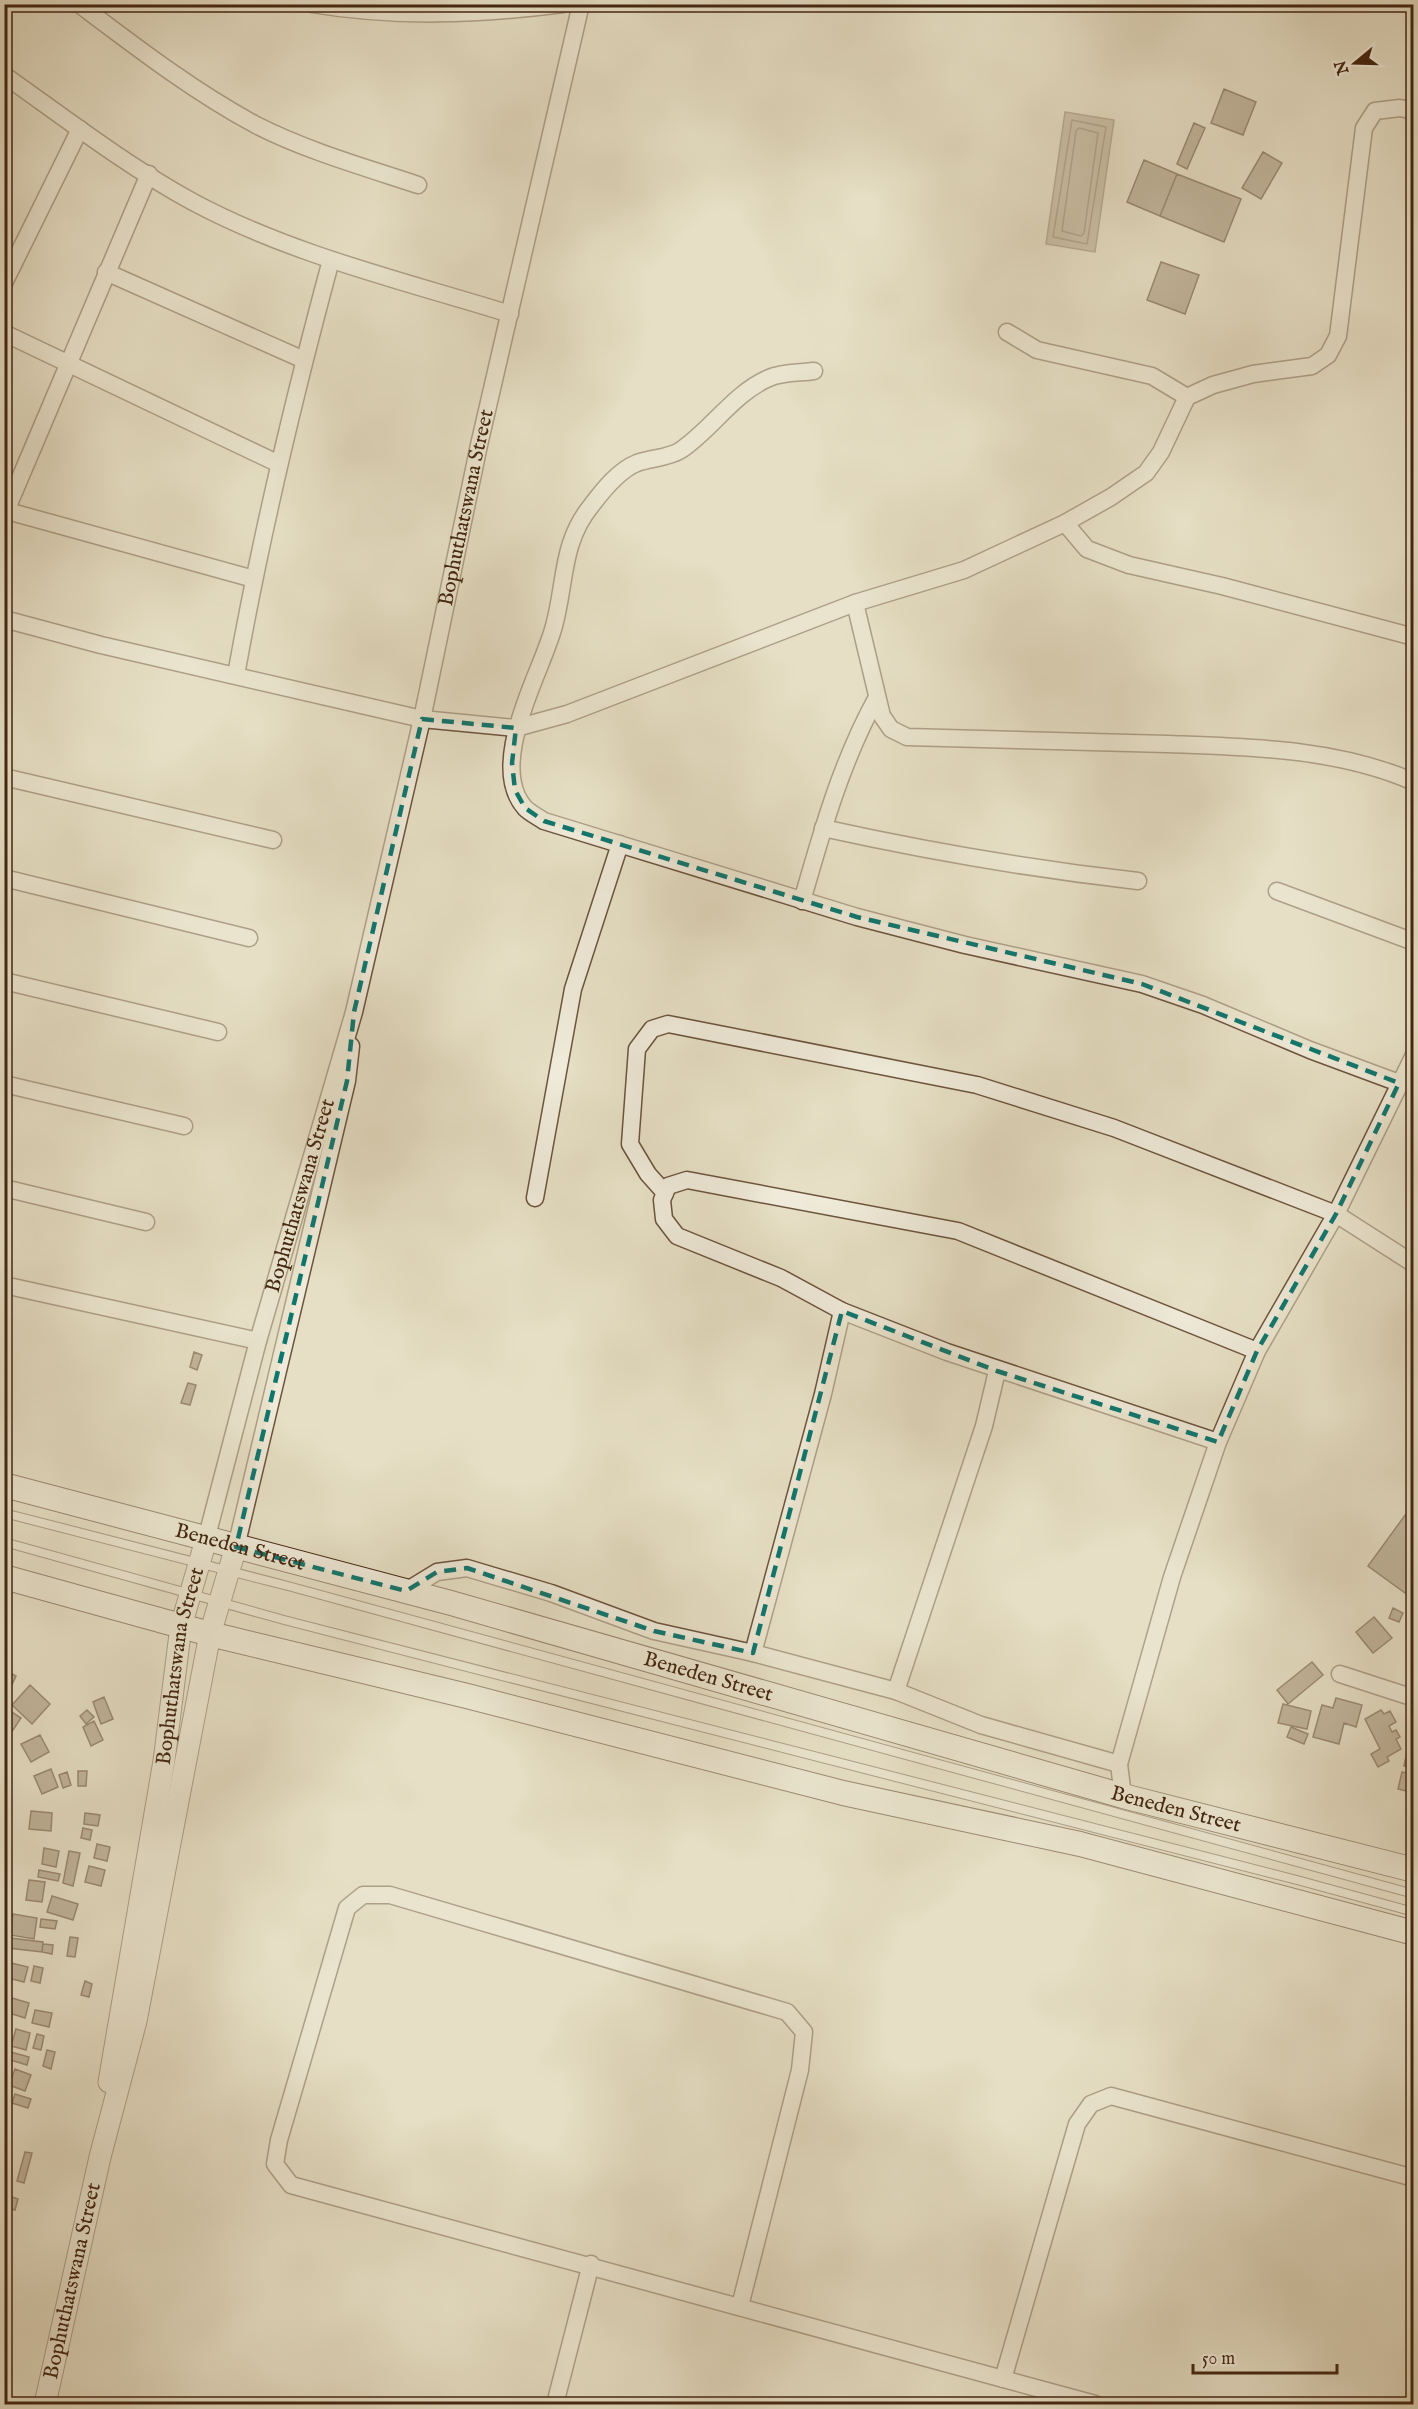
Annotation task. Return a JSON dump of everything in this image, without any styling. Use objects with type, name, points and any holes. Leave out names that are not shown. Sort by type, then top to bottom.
[{"type":"main road","name":"Beneden Street","points":[[4,1485],[203,1552],[237,1547],[406,1591],[725,1680],[1123,1796],[1413,1870]]},
{"type":"main road","points":[[4,1577],[210,1634],[467,1696],[832,1791],[1080,1844],[1413,1933]]},
{"type":"street","points":[[79,4],[191,86],[256,125],[298,144],[418,185]]},
{"type":"street","points":[[312,4],[360,12],[410,16],[562,4]]},
{"type":"street","name":"Bophuthatswana Street","points":[[100,2157],[108,2092],[164,1761],[181,1626],[203,1552],[258,1341],[354,1012],[422,718],[479,445],[581,4]]},
{"type":"street","points":[[4,75],[192,202],[245,227],[331,260],[510,315]]},
{"type":"street","points":[[4,619],[101,645],[422,718],[516,728],[567,714],[855,603],[964,570],[1065,523],[1111,497],[1146,473],[1161,452],[1187,397],[1213,385],[1253,374],[1312,366],[1328,355],[1338,336],[1364,128],[1375,111],[1400,108],[1413,111]]},
{"type":"street","points":[[4,283],[81,129]]},
{"type":"street","points":[[149,174],[5,511],[254,579]]},
{"type":"street","points":[[236,675],[279,464],[331,260]]},
{"type":"street","points":[[106,272],[304,360]]},
{"type":"street","points":[[1007,332],[1037,350],[1152,376],[1187,397]]},
{"type":"street","points":[[4,333],[279,464]]},
{"type":"street","points":[[814,371],[770,377],[747,391],[678,452],[637,463],[623,470],[591,505],[574,529],[566,556],[562,595],[553,629],[516,728],[512,763],[515,790],[525,808],[544,821],[802,901],[965,945],[1142,984],[1203,1005],[1310,1050],[1399,1083]]},
{"type":"street","points":[[1065,523],[1087,549],[1129,565],[1222,586],[1413,637]]},
{"type":"street","points":[[855,603],[876,699],[882,716],[891,729],[907,737],[1222,746],[1293,752],[1351,762],[1413,782]]},
{"type":"street","points":[[802,901],[823,828],[854,739],[876,699]]},
{"type":"street","points":[[4,777],[273,840]]},
{"type":"street","points":[[823,828],[891,843],[1051,871],[1138,881]]},
{"type":"street","points":[[535,1198],[573,989],[620,844]]},
{"type":"street","points":[[4,878],[249,938]]},
{"type":"street","points":[[1277,891],[1413,942]]},
{"type":"street","points":[[4,981],[218,1032]]},
{"type":"street","name":"Bophuthatswana Street","points":[[45,2404],[100,2157],[136,2021],[210,1634],[237,1547],[348,1080],[354,1012]]},
{"type":"street","points":[[665,1193],[648,1174],[630,1144],[637,1049],[652,1029],[668,1024],[977,1085],[1161,1144],[1336,1214],[1413,1264]]},
{"type":"street","points":[[1123,1796],[1119,1764],[1169,1587],[1218,1442],[1257,1351],[1336,1214],[1413,1056]]},
{"type":"street","points":[[4,1084],[184,1126]]},
{"type":"street","points":[[1218,1442],[997,1371],[842,1311],[781,1278],[677,1236],[664,1219],[662,1200],[668,1185],[687,1180],[958,1231],[1257,1351]]},
{"type":"street","points":[[4,1188],[146,1222]]},
{"type":"street","points":[[4,1285],[258,1341]]},
{"type":"street","points":[[753,1653],[823,1394],[842,1311]]},
{"type":"street","points":[[896,1691],[984,1426],[997,1371]]},
{"type":"street","points":[[406,1591],[437,1572],[467,1568],[551,1593],[654,1631],[753,1653],[896,1691],[981,1725],[1119,1764]]},
{"type":"street","points":[[1340,1674],[1413,1698]]},
{"type":"street","points":[[740,2306],[800,2070],[804,2032],[787,2012],[390,1895],[363,1894],[347,1908],[279,2140],[275,2164],[291,2185],[591,2264],[740,2306],[1095,2404]]},
{"type":"street","points":[[1004,2379],[1077,2124],[1091,2104],[1111,2096],[1413,2178]]},
{"type":"street","points":[[555,2404],[591,2264]]},
{"type":"lane","points":[[4,1513],[203,1552],[229,1571],[1413,1894]]},
{"type":"lane","points":[[4,1542],[190,1595],[1413,1912]]},
{"type":"highlighted area","points":[[422,719],[516,728],[512,763],[515,790],[525,808],[544,821],[857,917],[1142,984],[1399,1083],[1336,1214],[1257,1351],[1218,1442],[997,1371],[842,1311],[753,1653],[654,1631],[467,1568],[437,1572],[406,1591],[236,1547],[347,1081],[354,1012]]},
{"type":"water","points":[[1065,112],[1114,120],[1095,252],[1046,244]]},
{"type":"building","points":[[1224,89],[1256,102],[1243,135],[1211,123]]},
{"type":"building","points":[[1194,123],[1205,128],[1187,169],[1177,164]]},
{"type":"building","points":[[1263,152],[1282,163],[1261,199],[1242,188]]},
{"type":"building","points":[[1144,160],[1177,174],[1160,216],[1127,202]]},
{"type":"building","points":[[1177,174],[1241,199],[1224,242],[1160,216]]},
{"type":"building","points":[[1161,262],[1199,275],[1185,314],[1147,300]]},
{"type":"building","points":[[194,1352],[202,1355],[197,1370],[190,1367]]},
{"type":"building","points":[[188,1383],[196,1385],[190,1405],[181,1403]]},
{"type":"building","points":[[1414,1503],[1414,1580],[1405,1593],[1368,1566]]},
{"type":"building","points":[[1393,1608],[1403,1613],[1399,1622],[1389,1618]]},
{"type":"building","points":[[1374,1617],[1392,1638],[1373,1653],[1356,1632]]},
{"type":"building","points":[[1312,1662],[1323,1675],[1288,1704],[1277,1690]]},
{"type":"building","points":[[5,1670],[16,1676],[8,1693],[4,1692]]},
{"type":"building","points":[[30,1685],[50,1704],[32,1724],[12,1705]]},
{"type":"building","points":[[104,1697],[113,1719],[101,1724],[93,1702]]},
{"type":"building","points":[[1336,1698],[1362,1705],[1356,1727],[1344,1723],[1339,1744],[1313,1737],[1322,1705],[1333,1708]]},
{"type":"building","points":[[1283,1704],[1311,1711],[1307,1729],[1278,1723]]},
{"type":"building","points":[[4,1707],[21,1718],[11,1733],[4,1729]]},
{"type":"building","points":[[87,1710],[94,1717],[86,1724],[80,1716]]},
{"type":"building","points":[[1381,1710],[1384,1714],[1390,1711],[1396,1722],[1389,1726],[1392,1732],[1396,1730],[1400,1737],[1396,1739],[1401,1749],[1387,1757],[1389,1761],[1378,1767],[1371,1754],[1380,1749],[1365,1719]]},
{"type":"building","points":[[94,1721],[103,1740],[91,1746],[83,1727]]},
{"type":"building","points":[[1414,1723],[1414,1768],[1404,1766]]},
{"type":"building","points":[[1291,1727],[1308,1734],[1304,1744],[1287,1737]]},
{"type":"building","points":[[40,1735],[49,1752],[31,1762],[21,1744]]},
{"type":"building","points":[[51,1769],[58,1787],[42,1794],[34,1776]]},
{"type":"building","points":[[78,1771],[87,1771],[86,1786],[78,1786]]},
{"type":"building","points":[[67,1772],[71,1785],[63,1788],[59,1775]]},
{"type":"building","points":[[1402,1772],[1414,1775],[1414,1793],[1398,1789]]},
{"type":"building","points":[[31,1811],[52,1813],[51,1831],[29,1829]]},
{"type":"building","points":[[85,1813],[100,1815],[98,1826],[84,1824]]},
{"type":"building","points":[[83,1828],[92,1830],[90,1840],[81,1838]]},
{"type":"building","points":[[97,1844],[110,1847],[107,1861],[94,1858]]},
{"type":"building","points":[[44,1848],[59,1851],[56,1867],[42,1864]]},
{"type":"building","points":[[69,1851],[80,1853],[73,1886],[63,1883]]},
{"type":"building","points":[[89,1866],[105,1870],[101,1886],[85,1882]]},
{"type":"building","points":[[39,1870],[60,1874],[58,1881],[38,1877]]},
{"type":"building","points":[[29,1880],[45,1882],[42,1902],[26,1900]]},
{"type":"building","points":[[52,1896],[78,1904],[73,1920],[47,1912]]},
{"type":"building","points":[[13,1914],[37,1918],[34,1939],[10,1935]]},
{"type":"building","points":[[41,1919],[57,1921],[55,1929],[40,1927]]},
{"type":"building","points":[[70,1937],[78,1938],[75,1957],[67,1956]]},
{"type":"building","points":[[10,1938],[43,1942],[42,1952],[8,1948]]},
{"type":"building","points":[[43,1944],[53,1945],[52,1954],[42,1952]]},
{"type":"building","points":[[11,1963],[28,1967],[24,1982],[8,1978]]},
{"type":"building","points":[[34,1966],[43,1968],[40,1983],[31,1981]]},
{"type":"building","points":[[85,1981],[92,1984],[89,1997],[81,1995]]},
{"type":"building","points":[[12,1998],[29,2003],[25,2018],[9,2013]]},
{"type":"building","points":[[35,2010],[52,2013],[49,2027],[32,2023]]},
{"type":"building","points":[[16,2029],[30,2033],[26,2050],[11,2046]]},
{"type":"building","points":[[37,2034],[44,2036],[41,2050],[33,2048]]},
{"type":"building","points":[[47,2050],[55,2052],[51,2069],[43,2066]]},
{"type":"building","points":[[7,2051],[29,2057],[27,2065],[4,2058]]},
{"type":"building","points":[[15,2069],[31,2075],[25,2091],[9,2085]]},
{"type":"building","points":[[15,2094],[31,2099],[28,2108],[12,2103]]},
{"type":"building","points":[[25,2152],[32,2153],[24,2183],[17,2181]]},
{"type":"building","points":[[6,2195],[18,2199],[15,2210],[4,2207]]}]
